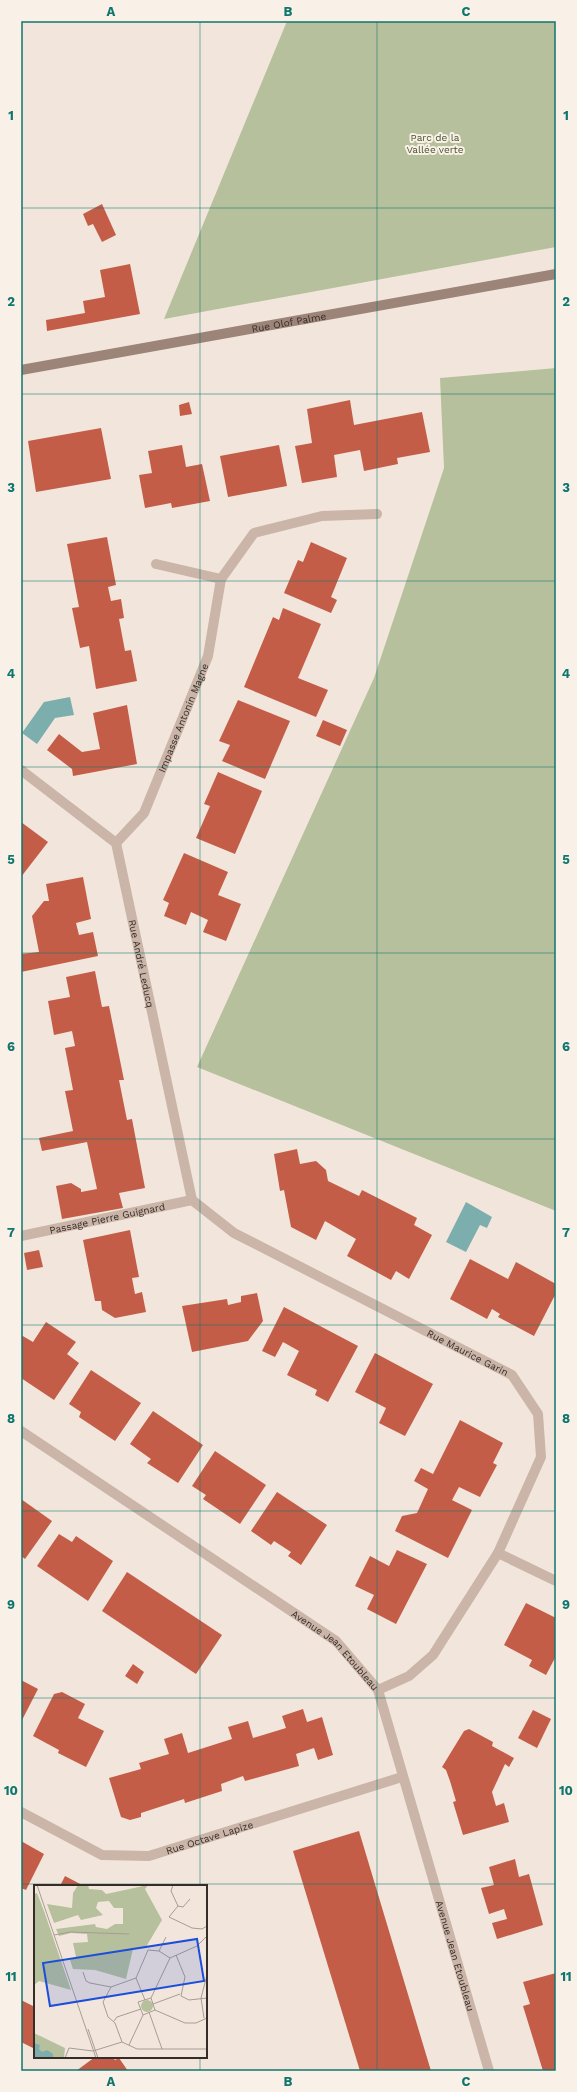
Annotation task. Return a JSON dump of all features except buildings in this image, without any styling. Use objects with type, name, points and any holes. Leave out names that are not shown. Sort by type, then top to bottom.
[{"type":"main road","name":"Rue Olof Palme","points":[[21,370],[556,274]]},
{"type":"street","points":[[156,564],[221,579],[254,532],[322,516],[377,514]]},
{"type":"street","name":"Impasse Antonin Magne","points":[[116,843],[144,813],[208,656],[221,579]]},
{"type":"street","points":[[21,770],[116,843]]},
{"type":"street","name":"Rue André Leducq","points":[[116,843],[192,1200]]},
{"type":"street","name":"Rue Maurice Garin","points":[[192,1200],[234,1233],[512,1375],[538,1414],[541,1457],[498,1553],[433,1654],[409,1676],[378,1690]]},
{"type":"street","name":"Passage Pierre Guignard","points":[[21,1236],[192,1200]]},
{"type":"street","name":"Avenue Jean Etoubleau","points":[[21,1431],[336,1641],[378,1690],[402,1777],[489,2071]]},
{"type":"street","points":[[498,1553],[556,1581]]},
{"type":"street","name":"Rue Octave Lapize","points":[[21,1812],[102,1855],[149,1856],[402,1777]]},
{"type":"green space","name":"Parc de la Vallée verte","points":[[287,21],[556,21],[556,247],[164,319]]},
{"type":"green space","points":[[556,368],[556,1211],[197,1067],[374,678],[444,468],[440,378]]},
{"type":"water","points":[[70,697],[74,715],[55,718],[37,744],[22,733],[44,702]]},
{"type":"water","points":[[466,1202],[492,1217],[487,1228],[480,1225],[466,1252],[446,1242]]}]
